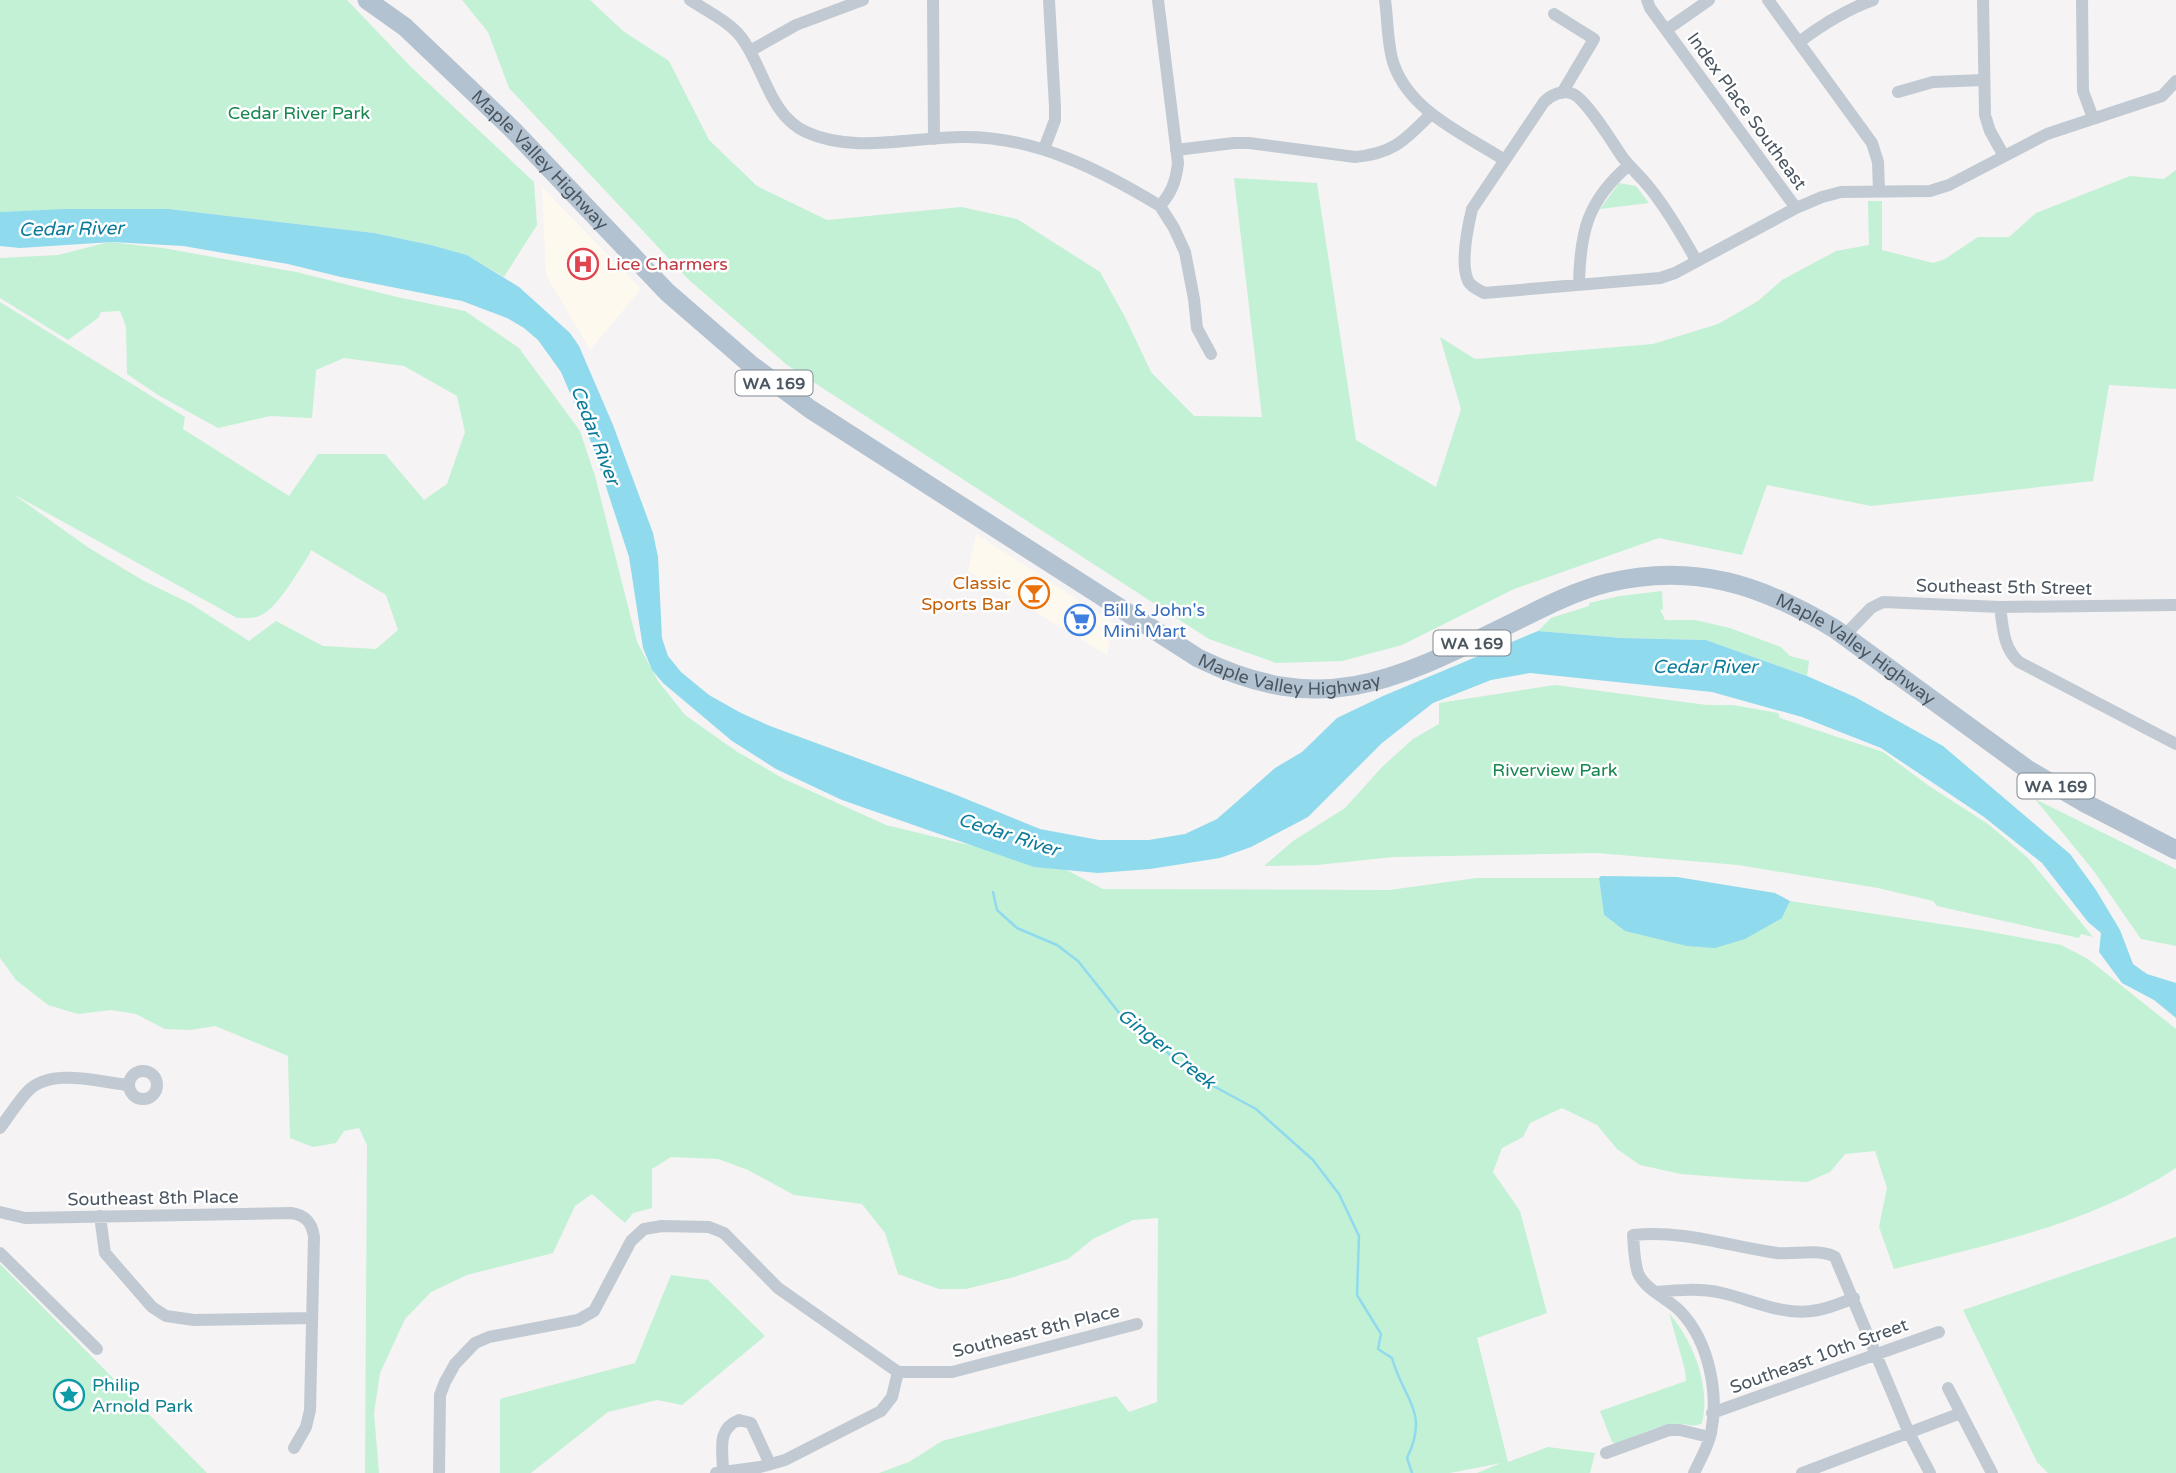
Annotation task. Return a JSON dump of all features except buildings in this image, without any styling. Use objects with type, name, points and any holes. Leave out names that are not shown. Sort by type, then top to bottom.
[{"type":"main road","name":"Maple Valley Highway","points":[[367,0],[405,27],[513,130],[667,292],[750,365],[801,403],[952,502],[1198,658],[1218,668],[1237,676],[1285,688],[1347,688],[1405,673],[1582,591],[1618,581],[1664,576],[1712,579],[1769,594],[1805,610],[2027,769],[2085,803],[2176,850]]},
{"type":"main road","name":"Maple Valley Highway","points":[[390,0],[405,27]]},
{"type":"street","points":[[690,0],[740,36],[783,116],[803,131],[844,143],[962,136],[1044,149],[1115,180],[1160,206],[1185,252],[1197,328],[1211,354]]},
{"type":"street","points":[[750,51],[834,4],[863,0]]},
{"type":"street","points":[[933,0],[934,139]]},
{"type":"street","points":[[1044,149],[1055,120],[1049,0]]},
{"type":"street","points":[[1158,0],[1177,150],[1175,183],[1170,195],[1160,206]]},
{"type":"street","points":[[1385,0],[1393,63],[1411,96],[1431,114],[1503,159]]},
{"type":"street","name":"Index Place Southeast","points":[[1647,0],[1796,208]]},
{"type":"street","points":[[1666,30],[1709,0]]},
{"type":"street","points":[[1768,0],[1872,143],[1878,162],[1879,191]]},
{"type":"street","points":[[1799,42],[1822,24],[1850,8],[1873,0]]},
{"type":"street","points":[[1983,0],[1985,115],[1990,131],[2004,156]]},
{"type":"street","points":[[2082,0],[2083,91],[2093,118]]},
{"type":"street","points":[[1555,14],[1594,39],[1562,93]]},
{"type":"street","points":[[1898,92],[1933,82],[1984,80]]},
{"type":"street","points":[[1696,260],[1666,210],[1584,103],[1573,93],[1551,94],[1544,102],[1503,159],[1472,209],[1468,226],[1467,278],[1473,288],[1484,293],[1660,278],[1675,273],[1796,208],[1822,197],[1841,192],[1930,191],[1949,185],[2047,135],[2162,96],[2176,82]]},
{"type":"street","points":[[1177,150],[1234,143],[1355,157],[1371,156],[1386,153],[1404,142],[1431,114]]},
{"type":"street","points":[[1579,285],[1580,249],[1587,219],[1612,179],[1629,165]]},
{"type":"street","name":"Southeast 5th Street","points":[[1844,636],[1871,608],[1883,602],[2000,607],[2176,605]]},
{"type":"street","points":[[2000,607],[2006,643],[2011,655],[2019,662],[2176,744]]},
{"type":"street","points":[[0,1128],[27,1092],[45,1081],[66,1079],[128,1085]]},
{"type":"street","name":"Southeast 8th Place","points":[[0,1212],[25,1218],[300,1214],[312,1226],[314,1237],[311,1318]]},
{"type":"street","points":[[100,1216],[105,1253],[152,1307],[166,1317],[194,1320],[311,1318],[310,1410],[306,1427],[294,1448]]},
{"type":"street","points":[[439,1473],[440,1395],[444,1381],[456,1364],[475,1343],[489,1337],[578,1320],[594,1311],[631,1241],[644,1229],[662,1226],[709,1227],[724,1233],[778,1287],[898,1372],[892,1397],[881,1411],[840,1434],[764,1468],[716,1473]]},
{"type":"street","points":[[1694,1473],[1709,1437],[1712,1413],[1711,1381],[1701,1341],[1680,1311],[1639,1274],[1633,1235],[1657,1233],[1702,1237],[1777,1252],[1828,1253],[1835,1257],[1909,1433],[1930,1473]]},
{"type":"street","points":[[0,1253],[97,1349]]},
{"type":"street","points":[[1656,1292],[1701,1290],[1785,1310],[1817,1311],[1854,1298]]},
{"type":"street","name":"Southeast 8th Place","points":[[898,1372],[952,1372],[1137,1324]]},
{"type":"street","name":"Southeast 10th Street","points":[[1712,1413],[1939,1332]]},
{"type":"street","points":[[1948,1388],[1992,1473]]},
{"type":"street","points":[[1802,1473],[1961,1413]]},
{"type":"street","points":[[723,1472],[723,1432],[726,1426],[739,1420],[751,1423],[764,1468]]},
{"type":"street","points":[[1606,1453],[1669,1430],[1709,1437]]},
{"type":"shaded area","points":[[542,187],[641,289],[590,350],[546,275]]},
{"type":"shaded area","points":[[976,534],[1114,623],[1107,655],[968,571]]},
{"type":"green space","name":"Cedar River Park","points":[[0,0],[347,0],[412,68],[534,182],[537,225],[504,277],[467,255],[374,233],[169,209],[0,212]]},
{"type":"green space","points":[[462,0],[590,0],[623,31],[669,61],[709,140],[757,186],[827,220],[961,207],[1017,219],[1100,272],[1151,372],[1194,416],[1262,417],[1234,178],[1317,183],[1356,440],[1436,487],[1461,409],[1440,337],[1475,359],[1653,344],[1718,324],[1758,301],[1782,280],[1836,251],[1869,245],[1868,201],[1882,201],[1882,250],[1933,263],[1945,259],[1978,237],[2009,237],[2036,213],[2130,176],[2164,179],[2176,170],[2176,389],[2109,385],[2093,481],[1871,506],[1767,485],[1742,555],[1659,538],[1514,589],[1402,645],[1342,661],[1276,663],[1209,639],[787,365],[689,280],[509,88],[488,32]]},
{"type":"green space","points":[[1619,183],[1636,186],[1649,203],[1600,209]]},
{"type":"green space","points":[[109,242],[163,248],[296,272],[465,311],[519,348],[580,431],[595,476],[637,642],[658,681],[685,715],[736,751],[784,779],[886,825],[1049,861],[1103,889],[1389,890],[1477,878],[1599,878],[1604,915],[1625,931],[1782,918],[1790,901],[2061,945],[2088,959],[2176,1029],[2176,1168],[2144,1187],[2075,1218],[2004,1241],[1894,1269],[1879,1227],[1887,1188],[1875,1151],[1845,1154],[1830,1172],[1807,1182],[1681,1174],[1640,1165],[1617,1149],[1597,1125],[1562,1108],[1530,1123],[1523,1137],[1502,1148],[1493,1172],[1520,1211],[1547,1313],[1477,1338],[1508,1462],[1548,1447],[1595,1453],[1590,1473],[1477,1473],[1501,1463],[1450,1473],[879,1473],[909,1462],[942,1441],[1116,1396],[1129,1412],[1157,1402],[1158,1218],[1133,1220],[1093,1239],[1068,1259],[1014,1277],[966,1289],[939,1289],[898,1274],[885,1233],[862,1204],[794,1195],[748,1170],[718,1159],[671,1157],[652,1169],[652,1208],[633,1213],[625,1223],[592,1194],[575,1206],[553,1253],[467,1275],[431,1292],[405,1319],[380,1373],[374,1413],[379,1473],[365,1473],[367,1145],[359,1128],[344,1131],[336,1143],[313,1147],[290,1138],[288,1056],[215,1026],[190,1030],[165,1029],[136,1014],[111,1010],[78,1014],[48,1005],[16,980],[0,958],[0,302],[185,417],[183,429],[289,496],[318,454],[385,454],[424,500],[447,484],[465,432],[457,396],[404,366],[344,358],[316,370],[312,418],[270,416],[218,428],[158,395],[127,374],[126,327],[120,311],[101,312],[98,318],[68,340],[0,298],[0,258],[58,255]],"holes":[[[13,494],[237,618],[256,617],[273,606],[311,550],[386,595],[398,630],[376,649],[323,646],[276,621],[249,641],[191,604],[144,581],[89,548]]]},
{"type":"green space","points":[[1662,591],[1663,610],[1660,609],[1665,620],[1695,620],[1730,628],[1781,647],[1790,656],[1809,661],[1807,676],[1706,640],[1622,638],[1538,631],[1551,618],[1589,606],[1589,603]]},
{"type":"green space","name":"Riverview Park","points":[[1555,685],[1707,705],[1733,705],[1778,713],[1780,718],[1883,752],[1988,824],[2028,858],[2093,937],[2081,934],[2079,938],[1937,906],[1933,901],[1878,888],[1738,865],[1597,853],[1394,857],[1317,865],[1264,866],[1293,841],[1345,808],[1382,767],[1413,739],[1439,724],[1439,703]]},
{"type":"green space","points":[[2035,799],[2176,869],[2176,946],[2141,939],[2093,870]]},
{"type":"green space","points":[[2176,1237],[2176,1473],[2048,1473],[2037,1462],[1963,1310]]},
{"type":"green space","points":[[0,1264],[207,1473],[0,1473]]},
{"type":"green space","points":[[671,1275],[708,1280],[765,1336],[682,1405],[657,1400],[608,1412],[531,1473],[500,1473],[500,1399],[635,1363]]},
{"type":"green space","points":[[1669,1313],[1686,1337],[1698,1365],[1704,1394],[1702,1423],[1660,1427],[1616,1444],[1612,1442],[1600,1411],[1686,1381]]},
{"type":"water","name":"Cedar River","points":[[169,209],[374,233],[467,255],[519,287],[570,333],[579,346],[613,425],[653,533],[658,557],[662,638],[668,656],[681,672],[709,695],[770,726],[949,792],[1040,829],[1099,840],[1149,840],[1185,834],[1217,819],[1275,768],[1302,752],[1337,718],[1538,631],[1622,638],[1706,640],[1807,676],[1855,697],[1943,746],[2070,854],[2120,930],[2133,964],[2147,974],[2176,983],[2176,1018],[2154,1000],[2122,983],[2099,952],[2101,933],[2088,922],[2042,863],[1984,817],[1881,748],[1802,717],[1712,692],[1530,673],[1491,680],[1433,703],[1382,743],[1308,817],[1251,847],[1220,858],[1150,869],[1098,873],[1034,867],[842,800],[776,769],[732,741],[663,683],[652,670],[643,648],[629,557],[593,447],[561,372],[538,340],[524,328],[507,318],[462,301],[288,264],[183,246],[112,242],[20,248],[0,246],[0,212]]},
{"type":"water","points":[[1677,877],[1775,893],[1790,901],[1782,918],[1745,939],[1715,948],[1687,946],[1625,931],[1604,915],[1599,878]]},
{"type":"waterway","name":"Ginger Creek","points":[[993,892],[997,910],[1017,928],[1057,945],[1078,961],[1124,1019],[1152,1037],[1174,1059],[1206,1082],[1256,1109],[1313,1160],[1339,1194],[1359,1236],[1357,1295],[1381,1334],[1378,1349],[1392,1358],[1415,1417],[1416,1428],[1407,1458],[1412,1473]]},
{"type":"place","name":"Lice Charmers","points":[[583,264]]},
{"type":"place","name":"Classic Sports Bar","points":[[1034,593]]},
{"type":"place","name":"Bill & John's Mini Mart","points":[[1080,620]]},
{"type":"place","name":"Philip Arnold Park","points":[[69,1395]]}]
